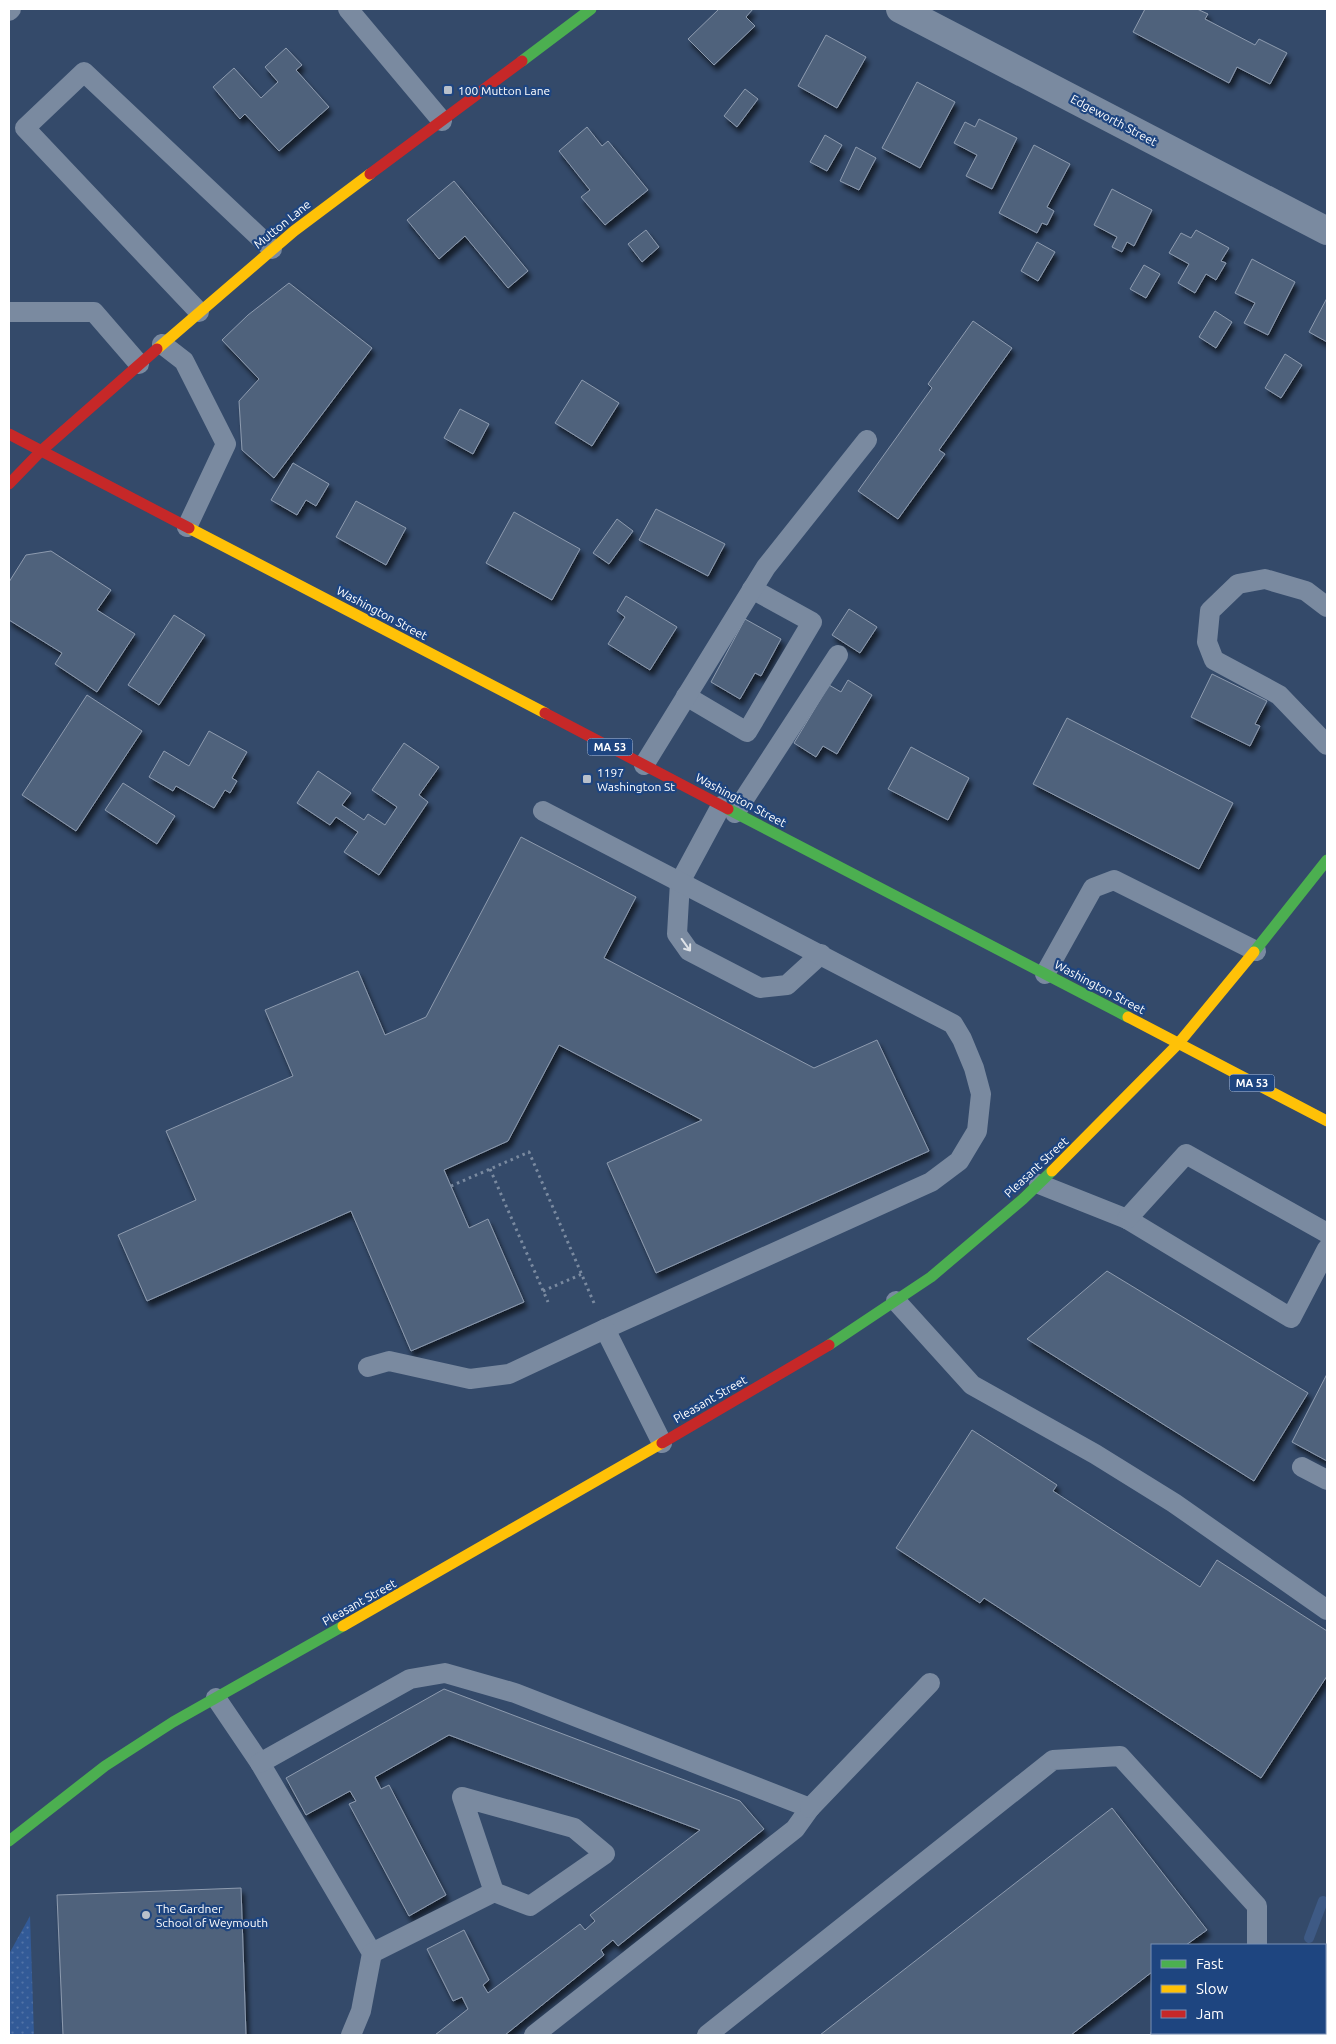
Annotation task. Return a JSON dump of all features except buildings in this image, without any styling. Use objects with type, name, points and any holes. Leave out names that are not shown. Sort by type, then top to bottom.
[{"type":"main road","name":"Mutton Lane","points":[[9,484],[41,451],[139,364],[294,231],[591,9]]},
{"type":"main road","name":"Washington Street","points":[[9,434],[1327,1121]]},
{"type":"main road","name":"Pleasant Street","points":[[9,1841],[105,1766],[173,1722],[404,1592],[810,1358],[932,1276],[1039,1184],[1178,1044],[1256,951],[1327,860]]},
{"type":"street","name":"Edgeworth Street","points":[[900,9],[1327,232]]},
{"type":"lane","points":[[348,9],[442,121]]},
{"type":"lane","points":[[198,312],[25,128],[84,72],[272,249]]},
{"type":"lane","points":[[9,312],[94,312],[139,364]]},
{"type":"lane","points":[[162,344],[184,361],[226,444],[187,527]]},
{"type":"lane","points":[[644,765],[766,567],[867,440]]},
{"type":"lane","points":[[1327,607],[1306,591],[1265,579],[1238,584],[1210,611],[1207,642],[1214,660],[1279,694],[1327,745]]},
{"type":"lane","points":[[686,696],[747,732],[812,622],[752,589]]},
{"type":"lane","points":[[821,954],[787,985],[760,988],[689,951],[677,934],[680,882],[728,810],[838,655]]},
{"type":"lane","points":[[368,1366],[389,1361],[470,1379],[508,1374],[932,1182],[959,1161],[977,1131],[981,1094],[974,1068],[962,1038],[953,1024],[544,812]]},
{"type":"lane","points":[[1045,974],[1093,888],[1114,880],[1256,951]]},
{"type":"lane","points":[[1127,1219],[1186,1154],[1327,1233]]},
{"type":"lane","points":[[1039,1184],[1127,1219],[1291,1318],[1327,1249]]},
{"type":"lane","points":[[896,1301],[972,1385],[1095,1454],[1174,1503],[1327,1610]]},
{"type":"lane","points":[[605,1329],[662,1443]]},
{"type":"lane","points":[[1302,1467],[1327,1480]]},
{"type":"lane","points":[[260,1763],[410,1679],[445,1673],[515,1693],[810,1808]]},
{"type":"lane","points":[[534,2035],[795,1829],[810,1808],[930,1683]]},
{"type":"lane","points":[[216,1698],[260,1763],[372,1953],[361,2010],[351,2035]]},
{"type":"lane","points":[[707,2035],[1053,1760],[1120,1756],[1257,1906],[1257,1944]]},
{"type":"lane","points":[[372,1953],[494,1892],[530,1906],[605,1854],[574,1828],[462,1797],[494,1892]]},
{"type":"path","points":[[450,1186],[528,1152],[605,1329]]},
{"type":"path","points":[[490,1169],[548,1302]]},
{"type":"path","points":[[543,1291],[582,1274]]},
{"type":"shaded area","points":[[30,1916],[34,2035],[9,2035],[9,1954]]},
{"type":"waterway","points":[[1309,1938],[1323,1901]]},
{"type":"traffic: fast","points":[[522,61],[591,9]]},
{"type":"traffic: fast","points":[[728,809],[1128,1017]]},
{"type":"traffic: fast","points":[[1254,952],[1327,860]]},
{"type":"traffic: fast","points":[[829,1345],[931,1277],[1023,1199],[1052,1171]]},
{"type":"traffic: fast","points":[[9,1841],[105,1766],[173,1722],[343,1626]]},
{"type":"traffic: slow","points":[[157,349],[294,231],[370,174]]},
{"type":"traffic: slow","points":[[189,528],[545,713]]},
{"type":"traffic: slow","points":[[1052,1171],[1178,1044],[1254,952]]},
{"type":"traffic: slow","points":[[1128,1017],[1327,1121]]},
{"type":"traffic: slow","points":[[343,1626],[662,1443]]},
{"type":"traffic: jam","points":[[370,174],[522,61]]},
{"type":"traffic: jam","points":[[9,484],[41,451],[157,349]]},
{"type":"traffic: jam","points":[[9,434],[189,528]]},
{"type":"traffic: jam","points":[[545,713],[728,809]]},
{"type":"traffic: jam","points":[[662,1443],[829,1345]]},
{"type":"place","name":"100 Mutton Lane","points":[[448,90]]},
{"type":"place","name":"1197 Washington St","points":[[587,779]]},
{"type":"place","name":"The Gardner School of Weymouth","points":[[146,1915]]}]
